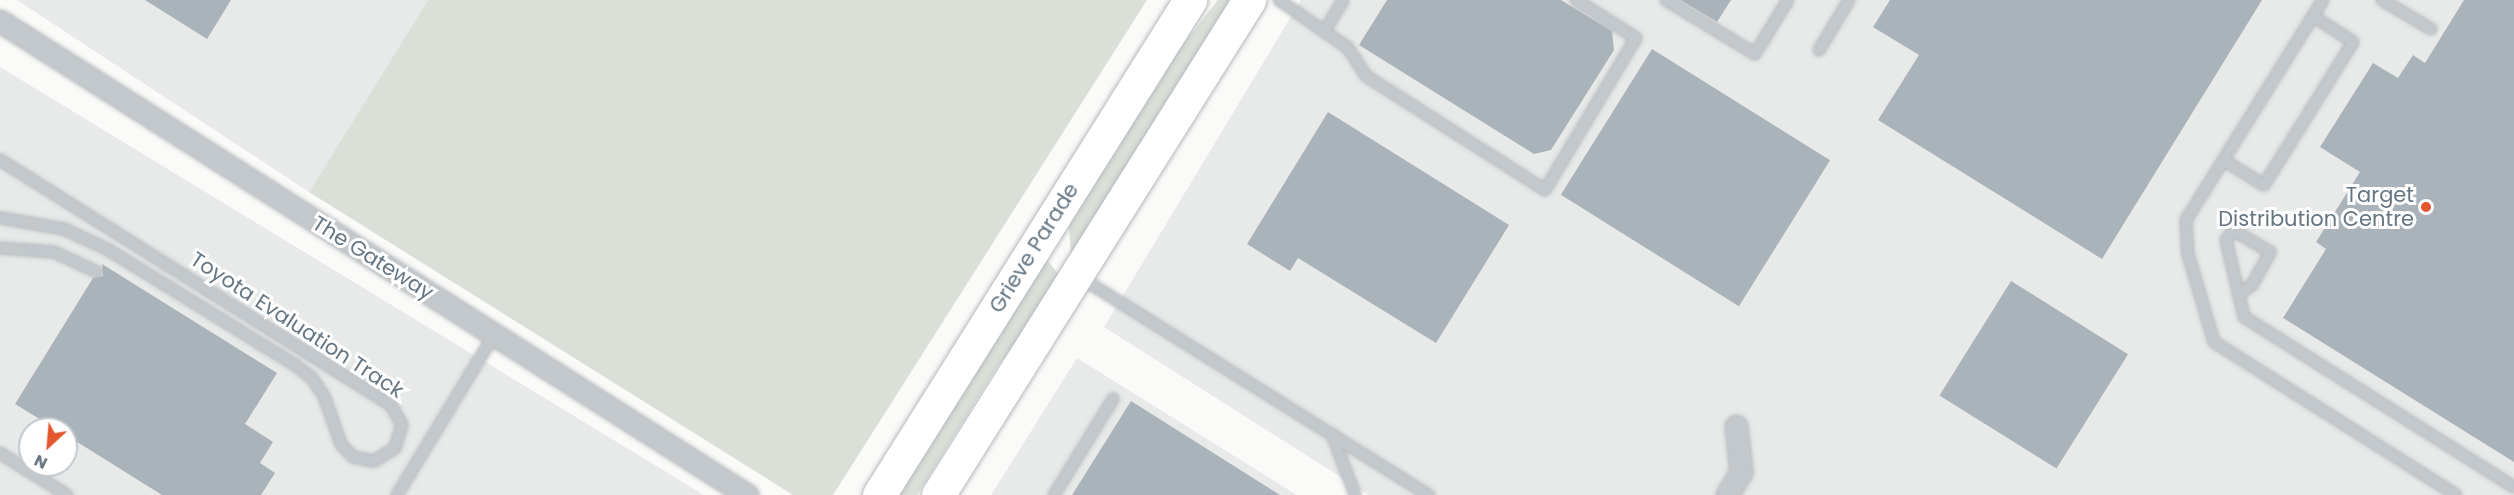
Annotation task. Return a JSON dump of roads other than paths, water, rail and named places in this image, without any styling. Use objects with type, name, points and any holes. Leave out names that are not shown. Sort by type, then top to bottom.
[{"type":"main road","name":"Grieve Parade","points":[[879,495],[1190,0]]},
{"type":"main road","points":[[938,495],[1249,0]]},
{"type":"street","name":"The Gateway","points":[[0,21],[747,495]]},
{"type":"street","points":[[1727,495],[1741,472],[1736,426]]},
{"type":"lane","points":[[1279,0],[1348,48],[1366,76],[1545,190],[1636,39],[1576,0]]},
{"type":"lane","points":[[1324,32],[1343,0]]},
{"type":"lane","points":[[1666,0],[1755,54],[1788,0]]},
{"type":"lane","points":[[1819,50],[1849,0]]},
{"type":"lane","points":[[2323,0],[2186,220],[2188,254],[2214,342],[2456,495]]},
{"type":"lane","points":[[2382,0],[2432,29]]},
{"type":"lane","points":[[2223,160],[2264,185],[2270,176],[2353,42],[2313,16]]},
{"type":"lane","name":"Toyota Evaluation Track","points":[[0,160],[391,405],[402,425],[395,448],[374,461],[353,457],[341,444],[324,396],[312,378],[295,365],[109,250],[64,229],[0,218]]},
{"type":"lane","points":[[2239,294],[2252,285],[2270,252],[2233,230],[2226,240],[2244,317],[2514,487]]},
{"type":"lane","points":[[0,248],[54,252],[97,272]]},
{"type":"lane","points":[[1076,275],[1429,495]]},
{"type":"lane","points":[[396,495],[494,335]]},
{"type":"lane","points":[[1054,495],[1113,399]]},
{"type":"lane","points":[[1332,434],[1355,495]]},
{"type":"lane","points":[[0,453],[67,495]]},
{"type":"place","name":"Target Distribution Centre","points":[[2426,207]]}]
